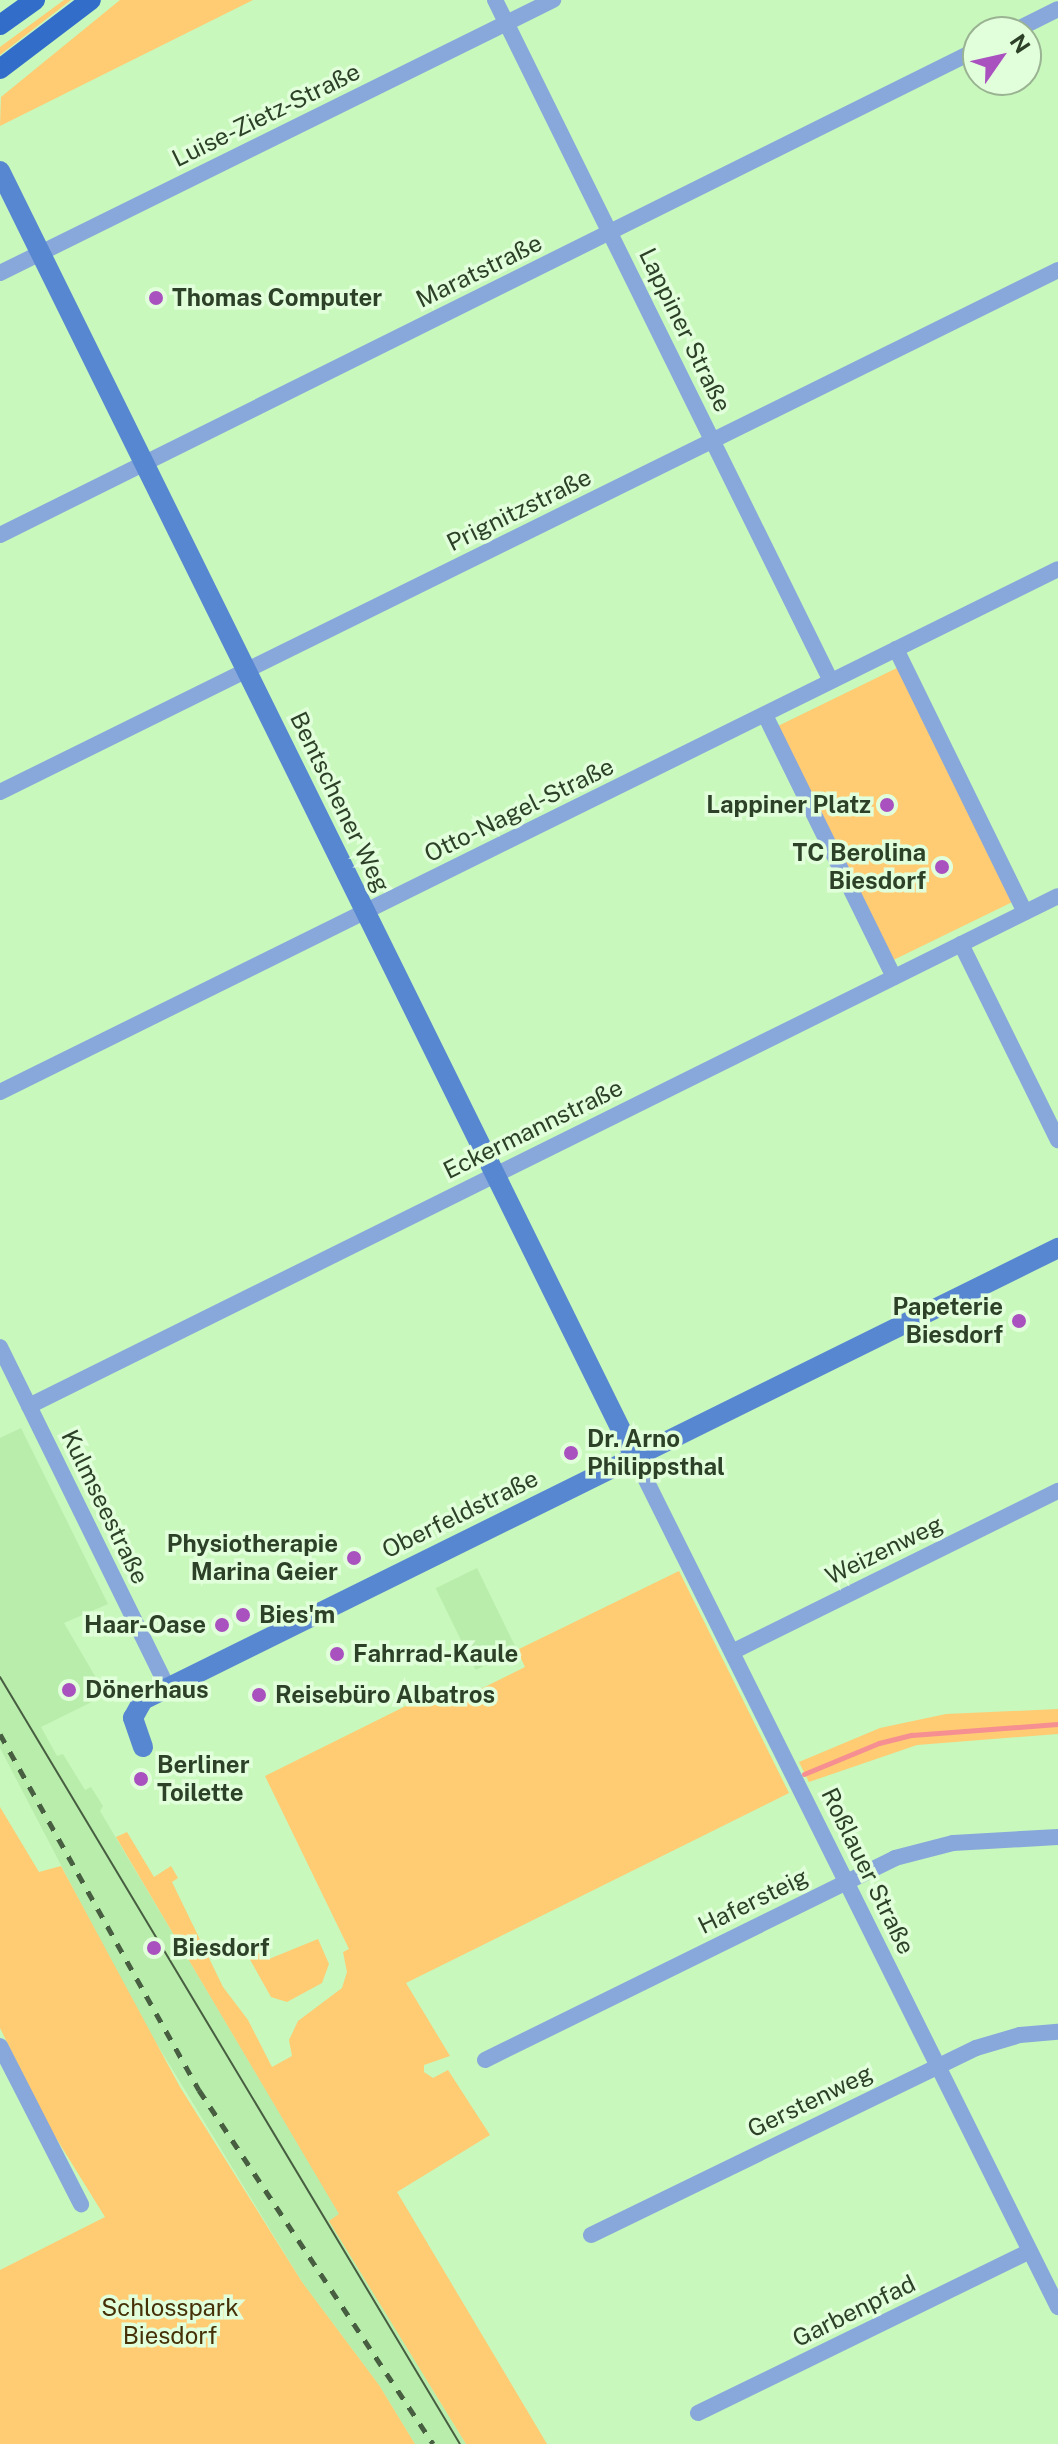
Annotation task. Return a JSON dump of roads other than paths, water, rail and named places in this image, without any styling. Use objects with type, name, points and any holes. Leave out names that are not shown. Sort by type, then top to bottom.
[{"type":"main road","points":[[0,25],[35,0]]},
{"type":"main road","points":[[0,69],[91,0]]},
{"type":"street","name":"Lappiner Straße","points":[[495,0],[831,681]]},
{"type":"street","name":"Luise-Zietz-Straße","points":[[0,273],[553,0]]},
{"type":"street","name":"Maratstraße","points":[[0,535],[962,57]]},
{"type":"street","name":"Bentschener Weg","points":[[0,171],[634,1456]]},
{"type":"street","name":"Prignitzstraße","points":[[0,792],[1058,270]]},
{"type":"street","name":"Otto-Nagel-Straße","points":[[0,1092],[1058,569]]},
{"type":"street","points":[[896,649],[1025,912]]},
{"type":"street","points":[[765,715],[894,977]]},
{"type":"street","name":"Eckermannstraße","points":[[29,1406],[1058,896]]},
{"type":"street","points":[[961,944],[1058,1140]]},
{"type":"street","name":"Oberfeldstraße","points":[[143,1747],[133,1718],[143,1700],[1058,1248]]},
{"type":"street","name":"Kulmseestraße","points":[[0,1347],[168,1688]]},
{"type":"street","name":"Roßlauer Straße","points":[[634,1456],[1058,2307]]},
{"type":"street","name":"Weizenweg","points":[[732,1652],[1058,1491]]},
{"type":"street","name":"Hafersteig","points":[[485,2060],[847,1881],[935,1846],[1058,1837]]},
{"type":"street","name":"Gerstenweg","points":[[591,2235],[996,2040],[1058,2032]]},
{"type":"street","points":[[0,2046],[81,2204]]},
{"type":"street","name":"Garbenpfad","points":[[698,2413],[1030,2251]]},
{"type":"waterway","points":[[804,1774],[879,1743],[912,1735],[1058,1724]]},
{"type":"tram line","points":[[0,1677],[460,2444]]},
{"type":"railway","points":[[0,1734],[199,2090],[433,2444]]},
{"type":"place","name":"Thomas Computer","points":[[156,298]]},
{"type":"place","name":"Lappiner Platz","points":[[887,805]]},
{"type":"place","name":"TC Berolina Biesdorf","points":[[942,867]]},
{"type":"place","name":"Papeterie Biesdorf","points":[[1019,1321]]},
{"type":"place","name":"Dr. Arno Philippsthal","points":[[571,1453]]},
{"type":"place","name":"Physiotherapie Marina Geier","points":[[354,1558]]},
{"type":"place","name":"Bies'm","points":[[243,1615]]},
{"type":"place","name":"Haar-Oase","points":[[222,1625]]},
{"type":"place","name":"Fahrrad-Kaule","points":[[337,1654]]},
{"type":"place","name":"Dönerhaus","points":[[69,1690]]},
{"type":"place","name":"Reisebüro Albatros","points":[[259,1695]]},
{"type":"place","name":"Berliner Toilette","points":[[141,1779]]},
{"type":"place","name":"Biesdorf","points":[[154,1948]]},
{"type":"park label","name":"Schlosspark Biesdorf","points":[[170,2322]]}]
